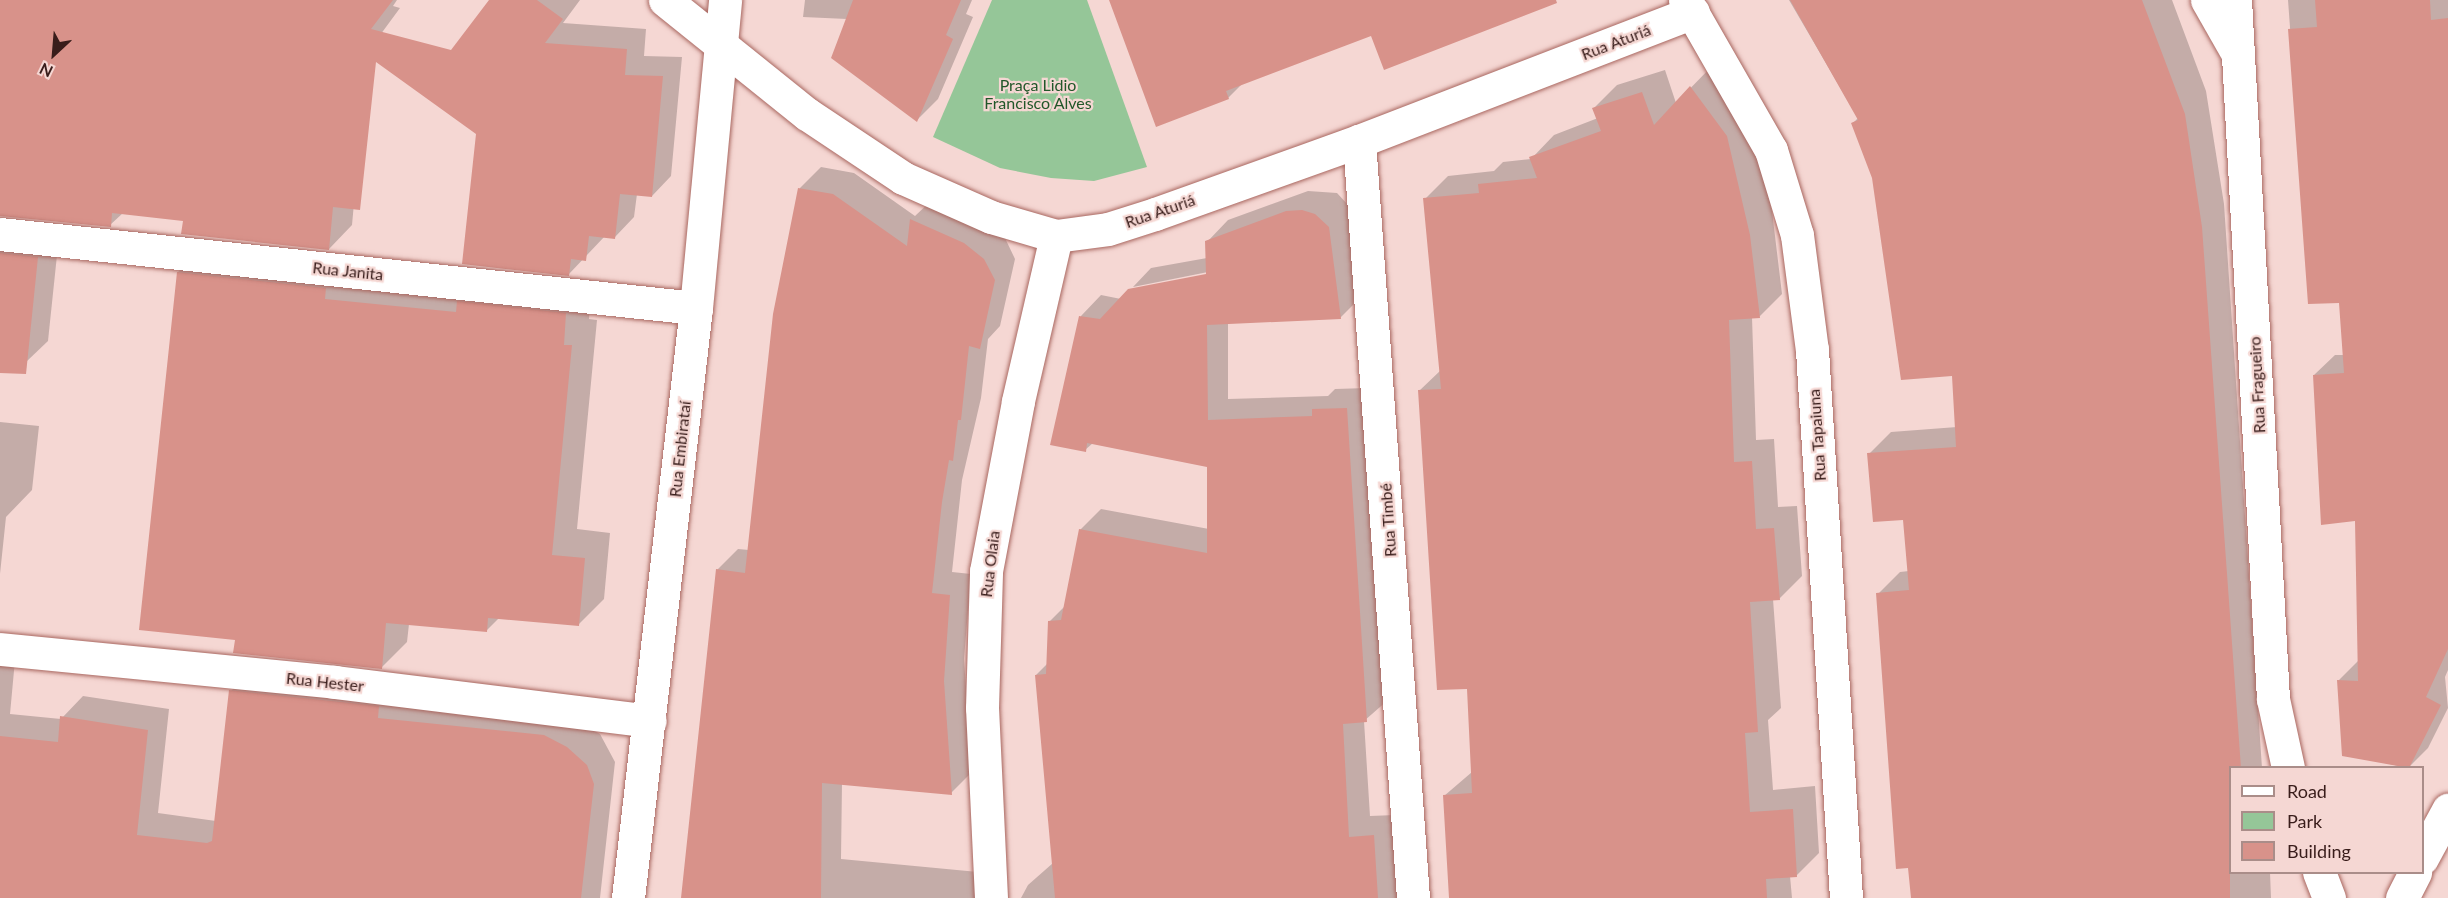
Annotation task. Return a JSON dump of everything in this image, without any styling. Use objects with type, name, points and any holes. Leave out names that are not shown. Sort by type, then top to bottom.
[{"type":"street","name":"Rua Aturiá","points":[[665,0],[721,41],[807,114],[903,178],[991,217],[1056,236],[1108,229],[1359,141],[1689,6]]},
{"type":"street","name":"Rua Embirataí","points":[[628,898],[696,308],[725,0]]},
{"type":"street","points":[[2207,0],[2240,58]]},
{"type":"street","name":"Rua Fragueiro","points":[[2235,0],[2240,58],[2272,699],[2288,766]]},
{"type":"street","name":"Rua Tapaiuna","points":[[1689,6],[1771,150],[1797,236],[1812,350],[1846,898]]},
{"type":"street","name":"Rua Timbé","points":[[1359,141],[1413,898]]},
{"type":"street","name":"Rua Janita","points":[[0,234],[696,308]]},
{"type":"street","name":"Rua Olaia","points":[[991,898],[982,708],[986,571],[1018,401],[1056,236]]},
{"type":"street","name":"Rua Hester","points":[[0,649],[334,682],[650,721]]},
{"type":"street","points":[[2424,854],[2448,810]]},
{"type":"street","points":[[2319,874],[2329,898]]},
{"type":"street","points":[[2402,898],[2414,874]]},
{"type":"green space","name":"Praça Lidio Francisco Alves","points":[[992,0],[1087,0],[1147,167],[1094,181],[1051,178],[1000,168],[933,137]]},
{"type":"building","points":[[0,0],[393,0],[371,29],[451,50],[489,0],[537,0],[563,19],[545,43],[627,49],[625,75],[663,76],[652,197],[620,194],[615,239],[589,236],[586,261],[571,259],[569,276],[462,264],[476,134],[376,62],[360,210],[333,207],[329,250],[181,234],[183,221],[112,213],[111,227],[0,216]]},
{"type":"building","points":[[853,0],[961,0],[946,35],[953,39],[917,122],[831,58]]},
{"type":"building","points":[[1109,0],[1556,0],[1557,3],[1384,70],[1371,36],[1226,91],[1229,99],[1156,127]]},
{"type":"building","points":[[1790,0],[2142,0],[2185,114],[2202,227],[2241,766],[2229,766],[2230,898],[1911,898],[1908,868],[1896,869],[1876,593],[1909,590],[1903,520],[1873,522],[1867,453],[1956,447],[1952,376],[1901,380],[1872,178],[1851,123],[1858,120]]},
{"type":"building","points":[[2315,0],[2430,0],[2431,20],[2448,18],[2448,649],[2426,697],[2441,705],[2410,766],[2342,756],[2337,680],[2358,681],[2355,521],[2321,525],[2313,375],[2344,373],[2339,303],[2308,304],[2288,29],[2317,27]]},
{"type":"building","points":[[1690,86],[1727,136],[1750,235],[1760,318],[1729,320],[1734,462],[1752,461],[1756,529],[1774,528],[1780,600],[1750,602],[1758,732],[1745,733],[1750,812],[1793,809],[1797,877],[1766,879],[1767,898],[1449,898],[1443,795],[1472,793],[1467,689],[1437,690],[1418,390],[1441,389],[1423,198],[1479,193],[1478,184],[1537,178],[1529,157],[1601,131],[1592,108],[1642,92],[1654,125]]},
{"type":"building","points":[[798,188],[833,194],[907,246],[910,219],[964,243],[984,259],[995,280],[980,349],[969,346],[961,420],[958,420],[953,461],[949,460],[942,502],[932,593],[950,595],[944,681],[952,795],[822,783],[821,898],[681,898],[716,569],[745,573],[773,314]]},
{"type":"building","points":[[1302,210],[1315,214],[1329,227],[1341,319],[1207,325],[1208,420],[1312,416],[1312,409],[1347,408],[1367,722],[1343,724],[1349,837],[1374,835],[1378,898],[1055,898],[1035,675],[1046,674],[1048,621],[1061,620],[1079,529],[1207,553],[1207,467],[1087,443],[1086,452],[1050,445],[1079,316],[1100,319],[1128,289],[1206,274],[1205,241],[1286,211]]},
{"type":"building","points":[[0,253],[38,257],[26,374],[0,373]]},
{"type":"building","points":[[177,272],[326,288],[325,299],[456,312],[457,301],[566,313],[564,345],[572,345],[552,555],[585,558],[579,626],[488,618],[487,632],[386,623],[382,669],[233,653],[235,640],[139,630]]},
{"type":"building","points":[[229,690],[379,706],[378,718],[544,735],[567,747],[587,765],[594,784],[581,898],[0,898],[0,736],[58,742],[60,716],[148,730],[137,835],[207,843],[212,841]]}]
